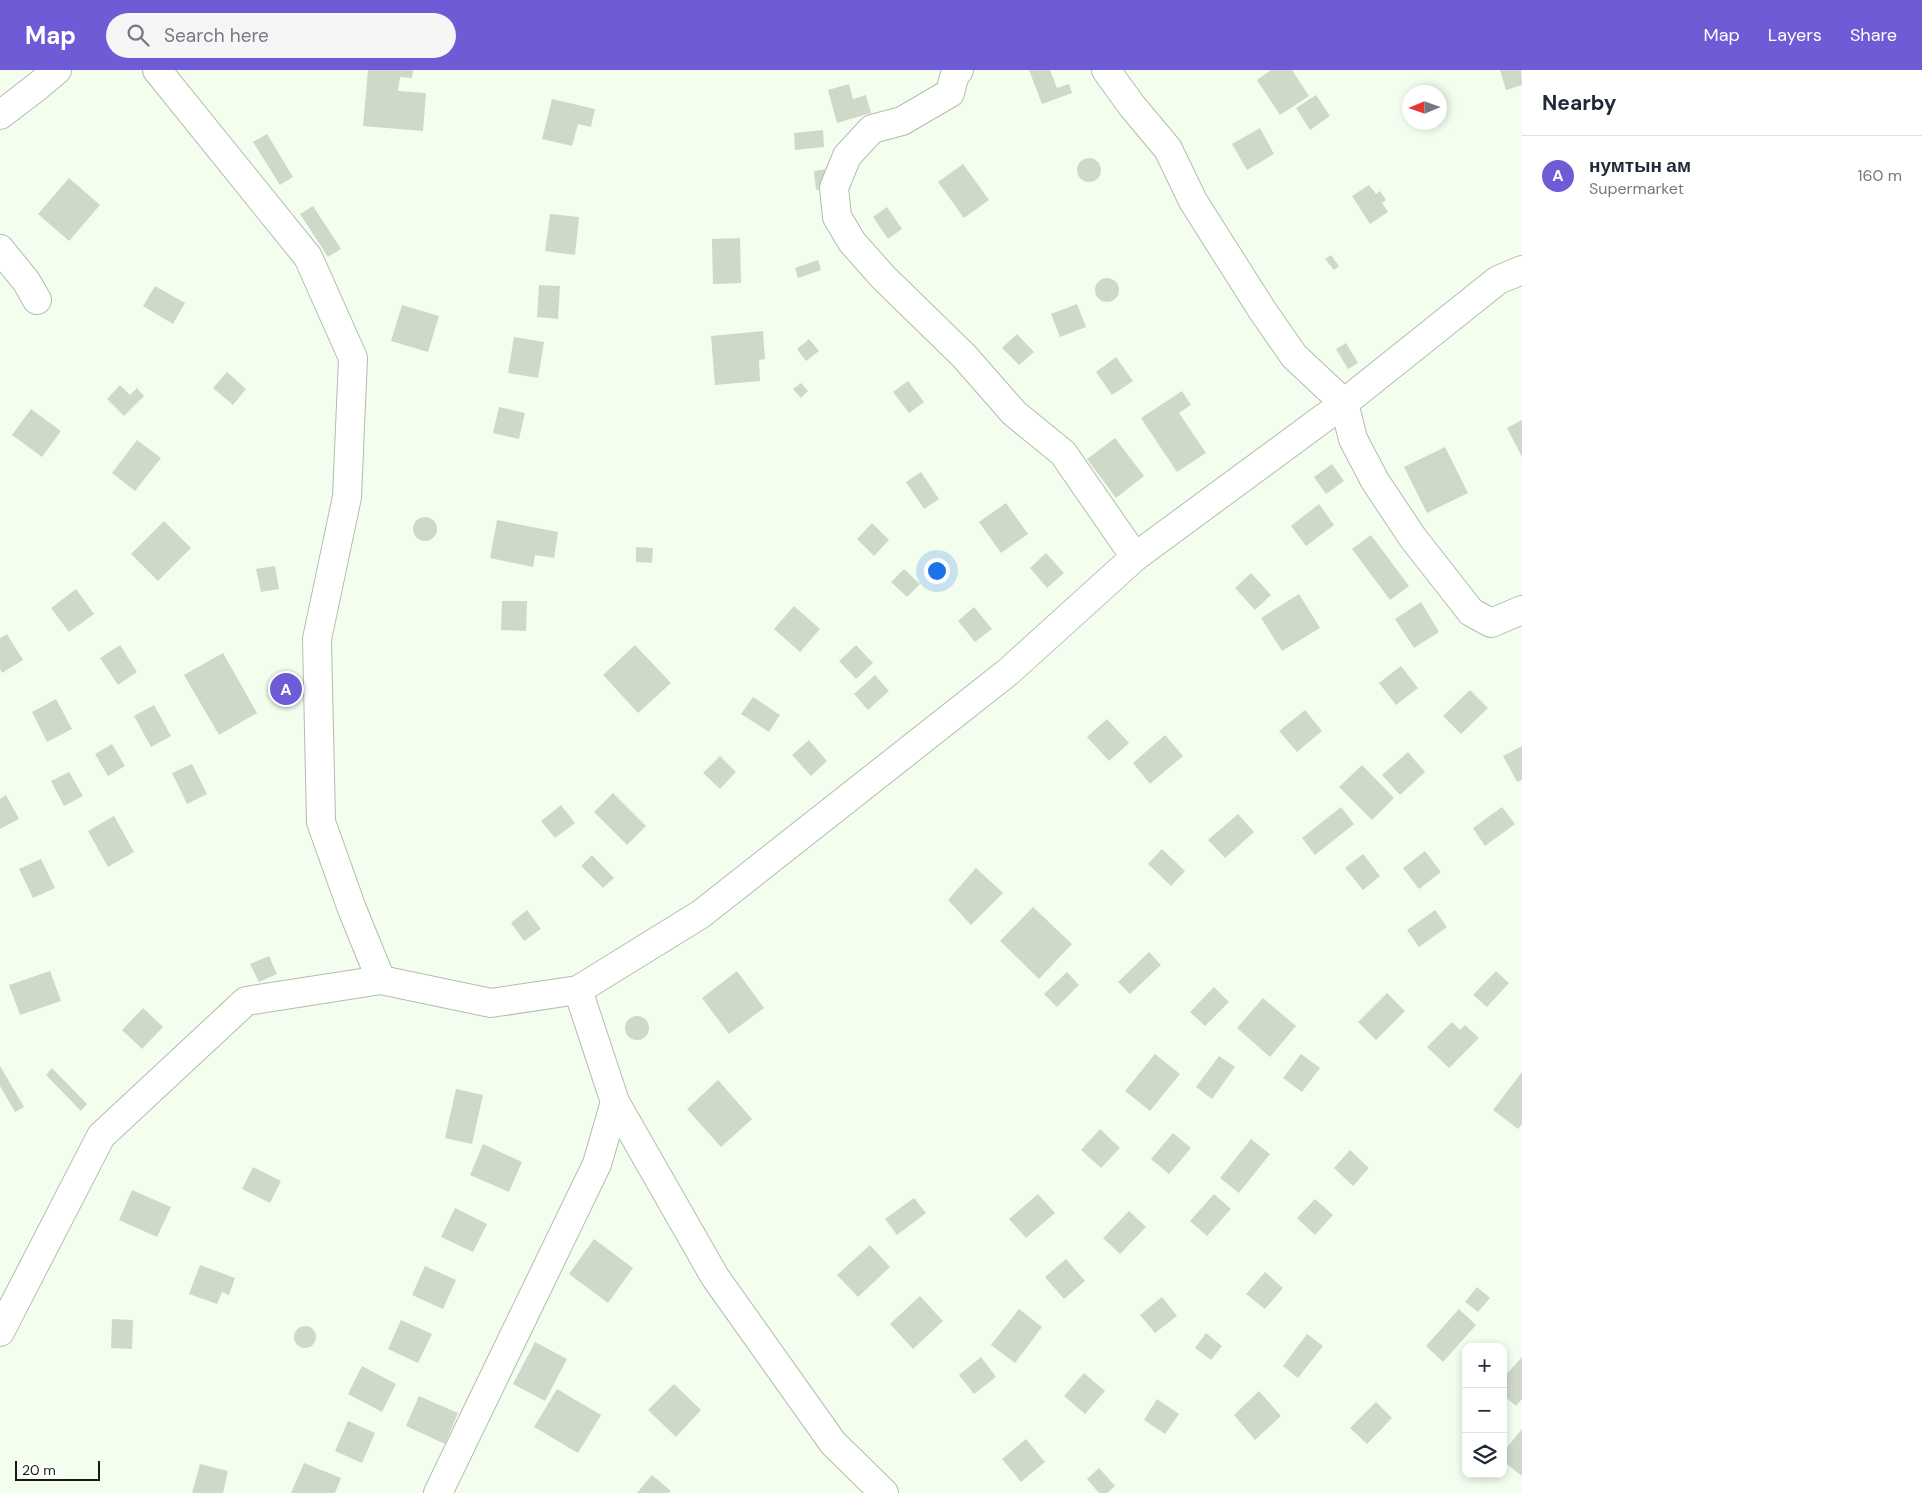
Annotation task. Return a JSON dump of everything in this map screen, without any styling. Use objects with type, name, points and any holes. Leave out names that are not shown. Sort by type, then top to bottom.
[{"type":"street","points":[[0,115],[57,70]]},
{"type":"street","points":[[158,70],[308,257],[353,358],[347,497],[317,639],[321,822],[352,909],[381,980]]},
{"type":"street","points":[[1106,70],[1132,106],[1168,149],[1193,201],[1262,310],[1294,356],[1344,403],[1353,439],[1375,481],[1412,538],[1471,612],[1491,623],[1507,618],[1522,610]]},
{"type":"street","points":[[955,72],[950,93],[902,121],[872,129],[847,156],[834,188],[837,217],[858,249],[964,356],[1014,414],[1063,453],[1134,556]]},
{"type":"street","points":[[0,249],[26,281],[37,300]]},
{"type":"street","points":[[0,1332],[101,1136],[246,1001],[381,980],[491,1003],[578,990],[701,914],[1008,672],[1134,556],[1344,403],[1498,280],[1522,270]]},
{"type":"street","points":[[578,990],[615,1102],[715,1276],[833,1444],[884,1493]]},
{"type":"street","points":[[438,1493],[596,1164],[615,1102]]},
{"type":"building","points":[[368,70],[413,70],[412,78],[400,77],[398,91],[426,93],[423,131],[363,126]]},
{"type":"building","points":[[1029,70],[1050,70],[1057,88],[1069,84],[1072,93],[1042,104]]},
{"type":"building","points":[[1271,70],[1292,70],[1309,96],[1280,115],[1257,80]]},
{"type":"building","points":[[1500,70],[1521,70],[1522,85],[1506,90]]},
{"type":"building","points":[[849,84],[853,99],[866,95],[871,113],[837,123],[828,90]]},
{"type":"building","points":[[1316,95],[1330,116],[1310,130],[1296,108]]},
{"type":"building","points":[[552,99],[595,109],[591,127],[578,124],[572,146],[542,139]]},
{"type":"building","points":[[1260,128],[1274,154],[1247,170],[1232,144]]},
{"type":"building","points":[[823,130],[824,147],[795,150],[794,133]]},
{"type":"building","points":[[267,134],[293,177],[280,185],[253,142]]},
{"type":"building","points":[[1084,158],[1094,158],[1101,165],[1101,175],[1094,182],[1084,182],[1077,175],[1077,165]]},
{"type":"building","points":[[963,164],[989,200],[964,218],[938,182]]},
{"type":"building","points":[[828,169],[831,188],[816,190],[814,171]]},
{"type":"building","points":[[69,178],[100,205],[69,241],[38,214]]},
{"type":"building","points":[[1369,185],[1376,194],[1380,191],[1386,200],[1382,203],[1388,212],[1370,224],[1352,196]]},
{"type":"building","points":[[313,206],[341,249],[328,257],[300,214]]},
{"type":"building","points":[[887,207],[902,229],[888,239],[873,217]]},
{"type":"building","points":[[550,214],[579,217],[575,255],[545,251]]},
{"type":"building","points":[[740,238],[741,283],[713,284],[712,239]]},
{"type":"building","points":[[1331,255],[1339,266],[1334,270],[1325,259]]},
{"type":"building","points":[[818,260],[821,270],[798,278],[795,268]]},
{"type":"building","points":[[1102,278],[1112,278],[1119,285],[1119,295],[1112,302],[1102,302],[1095,295],[1095,285]]},
{"type":"building","points":[[539,285],[560,286],[558,319],[537,317]]},
{"type":"building","points":[[155,286],[185,303],[173,324],[143,306]]},
{"type":"building","points":[[1077,304],[1086,327],[1060,337],[1051,314]]},
{"type":"building","points":[[402,305],[439,316],[428,352],[391,341]]},
{"type":"building","points":[[763,331],[765,359],[759,360],[760,381],[715,385],[711,336]]},
{"type":"building","points":[[1017,334],[1034,352],[1019,365],[1002,348]]},
{"type":"building","points":[[514,337],[544,342],[538,378],[508,373]]},
{"type":"building","points":[[809,339],[819,351],[806,361],[797,349]]},
{"type":"building","points":[[1346,343],[1358,363],[1348,369],[1336,349]]},
{"type":"building","points":[[1116,357],[1133,381],[1112,395],[1096,372]]},
{"type":"building","points":[[227,372],[246,389],[233,405],[213,388]]},
{"type":"building","points":[[908,381],[924,402],[909,413],[893,392]]},
{"type":"building","points":[[801,383],[808,391],[801,398],[793,389]]},
{"type":"building","points":[[120,385],[130,395],[137,388],[144,396],[124,416],[107,399]]},
{"type":"building","points":[[1182,391],[1191,405],[1179,413],[1206,453],[1177,472],[1141,418]]},
{"type":"building","points":[[499,407],[525,413],[519,439],[493,433]]},
{"type":"building","points":[[31,409],[61,431],[42,457],[12,435]]},
{"type":"building","points":[[1522,420],[1522,457],[1507,428]]},
{"type":"building","points":[[1115,438],[1144,476],[1116,498],[1087,459]]},
{"type":"building","points":[[137,440],[161,458],[135,491],[112,473]]},
{"type":"building","points":[[1445,447],[1468,493],[1427,513],[1404,467]]},
{"type":"building","points":[[1332,464],[1344,481],[1326,494],[1314,477]]},
{"type":"building","points":[[921,472],[939,499],[924,509],[906,482]]},
{"type":"building","points":[[1006,503],[1028,534],[1001,553],[979,522]]},
{"type":"building","points":[[1319,504],[1334,525],[1306,546],[1291,526]]},
{"type":"building","points":[[425,517],[433,521],[437,529],[433,537],[425,541],[417,537],[413,529],[417,521]]},
{"type":"building","points":[[497,520],[558,532],[554,558],[535,555],[533,567],[490,558]]},
{"type":"building","points":[[164,521],[191,548],[158,581],[131,554]]},
{"type":"building","points":[[872,523],[889,540],[874,556],[857,539]]},
{"type":"building","points":[[1371,535],[1409,586],[1390,600],[1352,549]]},
{"type":"building","points":[[636,547],[653,548],[652,563],[636,562]]},
{"type":"building","points":[[1046,553],[1064,573],[1047,588],[1030,568]]},
{"type":"building","points":[[275,566],[279,589],[261,592],[256,569]]},
{"type":"building","points":[[904,569],[920,584],[907,597],[891,582]]},
{"type":"building","points":[[1251,573],[1271,595],[1255,610],[1235,588]]},
{"type":"building","points":[[76,589],[94,614],[69,632],[51,608]]},
{"type":"building","points":[[1299,594],[1320,628],[1282,651],[1261,618]]},
{"type":"building","points":[[502,601],[527,601],[526,631],[501,630]]},
{"type":"building","points":[[1421,602],[1439,632],[1414,648],[1395,619]]},
{"type":"building","points":[[794,606],[820,629],[800,652],[774,629]]},
{"type":"building","points":[[974,607],[992,629],[975,642],[958,621]]},
{"type":"building","points":[[7,634],[23,660],[2,673],[0,669],[0,638]]},
{"type":"building","points":[[120,645],[137,672],[118,685],[100,658]]},
{"type":"building","points":[[635,645],[671,683],[638,713],[603,675]]},
{"type":"building","points":[[856,645],[873,663],[856,679],[839,661]]},
{"type":"building","points":[[223,653],[257,713],[219,735],[184,675]]},
{"type":"building","points":[[1401,666],[1418,688],[1396,705],[1379,683]]},
{"type":"building","points":[[875,675],[889,691],[868,710],[854,694]]},
{"type":"building","points":[[1470,690],[1488,708],[1461,734],[1443,716]]},
{"type":"building","points":[[753,697],[780,715],[769,732],[741,714]]},
{"type":"building","points":[[56,699],[72,729],[47,742],[32,712]]},
{"type":"building","points":[[154,705],[171,736],[151,747],[134,716]]},
{"type":"building","points":[[1305,710],[1322,731],[1297,752],[1279,731]]},
{"type":"building","points":[[1107,719],[1129,743],[1109,761],[1087,737]]},
{"type":"building","points":[[1165,735],[1183,756],[1150,784],[1133,763]]},
{"type":"building","points":[[809,740],[827,761],[811,776],[792,755]]},
{"type":"building","points":[[112,744],[125,766],[108,776],[95,754]]},
{"type":"building","points":[[1522,746],[1522,780],[1517,782],[1503,756]]},
{"type":"building","points":[[1408,752],[1425,772],[1400,795],[1382,775]]},
{"type":"building","points":[[720,756],[736,772],[720,789],[703,773]]},
{"type":"building","points":[[192,764],[207,794],[187,804],[172,773]]},
{"type":"building","points":[[1362,765],[1394,798],[1372,820],[1339,787]]},
{"type":"building","points":[[69,772],[83,796],[64,806],[51,781]]},
{"type":"building","points":[[613,793],[646,826],[627,845],[594,812]]},
{"type":"building","points":[[6,795],[19,819],[0,829],[0,799]]},
{"type":"building","points":[[561,805],[575,823],[555,838],[541,821]]},
{"type":"building","points":[[1341,807],[1354,824],[1315,855],[1302,838]]},
{"type":"building","points":[[1502,807],[1515,824],[1485,846],[1473,828]]},
{"type":"building","points":[[1238,814],[1254,832],[1225,858],[1208,840]]},
{"type":"building","points":[[114,816],[134,852],[108,867],[88,831]]},
{"type":"building","points":[[1162,849],[1185,871],[1171,886],[1148,864]]},
{"type":"building","points":[[1425,851],[1441,872],[1419,889],[1403,868]]},
{"type":"building","points":[[1363,854],[1380,876],[1363,890],[1345,868]]},
{"type":"building","points":[[592,855],[614,878],[603,888],[581,866]]},
{"type":"building","points":[[41,859],[55,888],[33,898],[19,869]]},
{"type":"building","points":[[976,868],[1003,893],[971,925],[948,900]]},
{"type":"building","points":[[1033,907],[1072,944],[1039,979],[1000,941]]},
{"type":"building","points":[[527,910],[541,929],[524,941],[511,923]]},
{"type":"building","points":[[1435,910],[1447,927],[1419,947],[1407,930]]},
{"type":"building","points":[[1149,952],[1161,965],[1130,994],[1118,982]]},
{"type":"building","points":[[269,956],[277,974],[259,982],[250,964]]},
{"type":"building","points":[[50,971],[61,1001],[20,1015],[9,985]]},
{"type":"building","points":[[737,971],[764,1008],[729,1034],[702,998]]},
{"type":"building","points":[[1496,971],[1509,983],[1487,1007],[1473,995]]},
{"type":"building","points":[[1067,972],[1079,985],[1057,1007],[1044,994]]},
{"type":"building","points":[[1214,987],[1229,1002],[1205,1026],[1190,1012]]},
{"type":"building","points":[[1387,993],[1405,1011],[1376,1040],[1358,1022]]},
{"type":"building","points":[[1263,998],[1296,1026],[1270,1057],[1237,1028]]},
{"type":"building","points":[[143,1008],[163,1027],[142,1049],[122,1030]]},
{"type":"building","points":[[637,1016],[646,1019],[649,1028],[646,1037],[637,1040],[628,1037],[625,1028],[628,1019]]},
{"type":"building","points":[[1452,1022],[1460,1030],[1465,1025],[1479,1038],[1449,1068],[1427,1047]]},
{"type":"building","points":[[1155,1054],[1180,1074],[1150,1111],[1125,1091]]},
{"type":"building","points":[[1301,1054],[1320,1068],[1302,1092],[1283,1078]]},
{"type":"building","points":[[1219,1056],[1235,1067],[1212,1099],[1196,1087]]},
{"type":"building","points":[[0,1066],[24,1107],[15,1112],[0,1086]]},
{"type":"building","points":[[52,1068],[87,1104],[81,1111],[46,1075]]},
{"type":"building","points":[[1522,1072],[1522,1124],[1518,1129],[1493,1110]]},
{"type":"building","points":[[718,1080],[752,1119],[721,1147],[687,1109]]},
{"type":"building","points":[[456,1089],[483,1095],[472,1144],[445,1138]]},
{"type":"building","points":[[1100,1129],[1120,1148],[1101,1168],[1081,1150]]},
{"type":"building","points":[[1173,1133],[1191,1148],[1169,1174],[1151,1159]]},
{"type":"building","points":[[1251,1139],[1270,1154],[1239,1193],[1220,1178]]},
{"type":"building","points":[[483,1144],[522,1162],[509,1192],[470,1175]]},
{"type":"building","points":[[1350,1150],[1369,1168],[1353,1186],[1334,1168]]},
{"type":"building","points":[[253,1167],[281,1181],[270,1203],[242,1189]]},
{"type":"building","points":[[132,1190],[171,1207],[157,1237],[119,1220]]},
{"type":"building","points":[[1038,1194],[1055,1213],[1026,1238],[1009,1219]]},
{"type":"building","points":[[1214,1194],[1231,1209],[1207,1236],[1190,1221]]},
{"type":"building","points":[[914,1198],[926,1213],[897,1235],[885,1219]]},
{"type":"building","points":[[1315,1199],[1333,1215],[1315,1235],[1297,1218]]},
{"type":"building","points":[[455,1208],[487,1224],[473,1252],[441,1237]]},
{"type":"building","points":[[1129,1211],[1146,1227],[1120,1254],[1103,1238]]},
{"type":"building","points":[[594,1239],[633,1268],[608,1303],[569,1274]]},
{"type":"building","points":[[870,1245],[890,1267],[858,1297],[837,1275]]},
{"type":"building","points":[[1066,1259],[1085,1281],[1064,1299],[1045,1277]]},
{"type":"building","points":[[200,1265],[235,1278],[229,1295],[222,1292],[217,1304],[189,1294]]},
{"type":"building","points":[[425,1266],[456,1280],[443,1309],[412,1295]]},
{"type":"building","points":[[1265,1272],[1283,1288],[1265,1309],[1246,1294]]},
{"type":"building","points":[[1477,1287],[1490,1298],[1478,1312],[1465,1302]]},
{"type":"building","points":[[920,1296],[943,1321],[913,1349],[890,1324]]},
{"type":"building","points":[[1162,1297],[1177,1316],[1155,1333],[1140,1315]]},
{"type":"building","points":[[1019,1309],[1042,1327],[1015,1363],[991,1345]]},
{"type":"building","points":[[1459,1309],[1476,1325],[1443,1362],[1426,1346]]},
{"type":"building","points":[[112,1319],[133,1320],[132,1349],[111,1348]]},
{"type":"building","points":[[401,1320],[432,1334],[418,1363],[388,1349]]},
{"type":"building","points":[[305,1326],[313,1329],[316,1337],[313,1345],[305,1348],[297,1345],[294,1337],[297,1329]]},
{"type":"building","points":[[1206,1333],[1222,1346],[1211,1360],[1195,1348]]},
{"type":"building","points":[[1307,1334],[1323,1346],[1298,1378],[1283,1366]]},
{"type":"building","points":[[535,1342],[567,1359],[545,1401],[513,1384]]},
{"type":"building","points":[[981,1357],[996,1377],[974,1394],[959,1375]]},
{"type":"building","points":[[1522,1357],[1522,1399],[1516,1406],[1507,1398],[1507,1374]]},
{"type":"building","points":[[362,1366],[396,1384],[382,1412],[348,1394]]},
{"type":"building","points":[[1084,1373],[1105,1391],[1085,1414],[1064,1396]]},
{"type":"building","points":[[674,1384],[701,1410],[676,1437],[648,1410]]},
{"type":"building","points":[[557,1389],[601,1415],[578,1453],[534,1427]]},
{"type":"building","points":[[1259,1391],[1281,1416],[1255,1440],[1234,1415]]},
{"type":"building","points":[[419,1396],[458,1413],[445,1444],[406,1426]]},
{"type":"building","points":[[1157,1399],[1179,1414],[1165,1434],[1144,1420]]},
{"type":"building","points":[[1376,1402],[1392,1418],[1367,1444],[1350,1428]]},
{"type":"building","points":[[348,1421],[375,1433],[362,1463],[335,1451]]},
{"type":"building","points":[[1522,1429],[1522,1476],[1507,1464],[1507,1447]]},
{"type":"building","points":[[1026,1439],[1045,1462],[1021,1482],[1002,1459]]},
{"type":"building","points":[[304,1463],[341,1478],[335,1493],[291,1493]]},
{"type":"building","points":[[200,1464],[228,1471],[223,1493],[192,1493]]},
{"type":"building","points":[[1099,1468],[1115,1486],[1107,1493],[1099,1493],[1087,1479]]},
{"type":"building","points":[[652,1475],[671,1491],[669,1493],[637,1493]]},
{"type":"place","name":"нумтын ам","points":[[286,689]]}]
